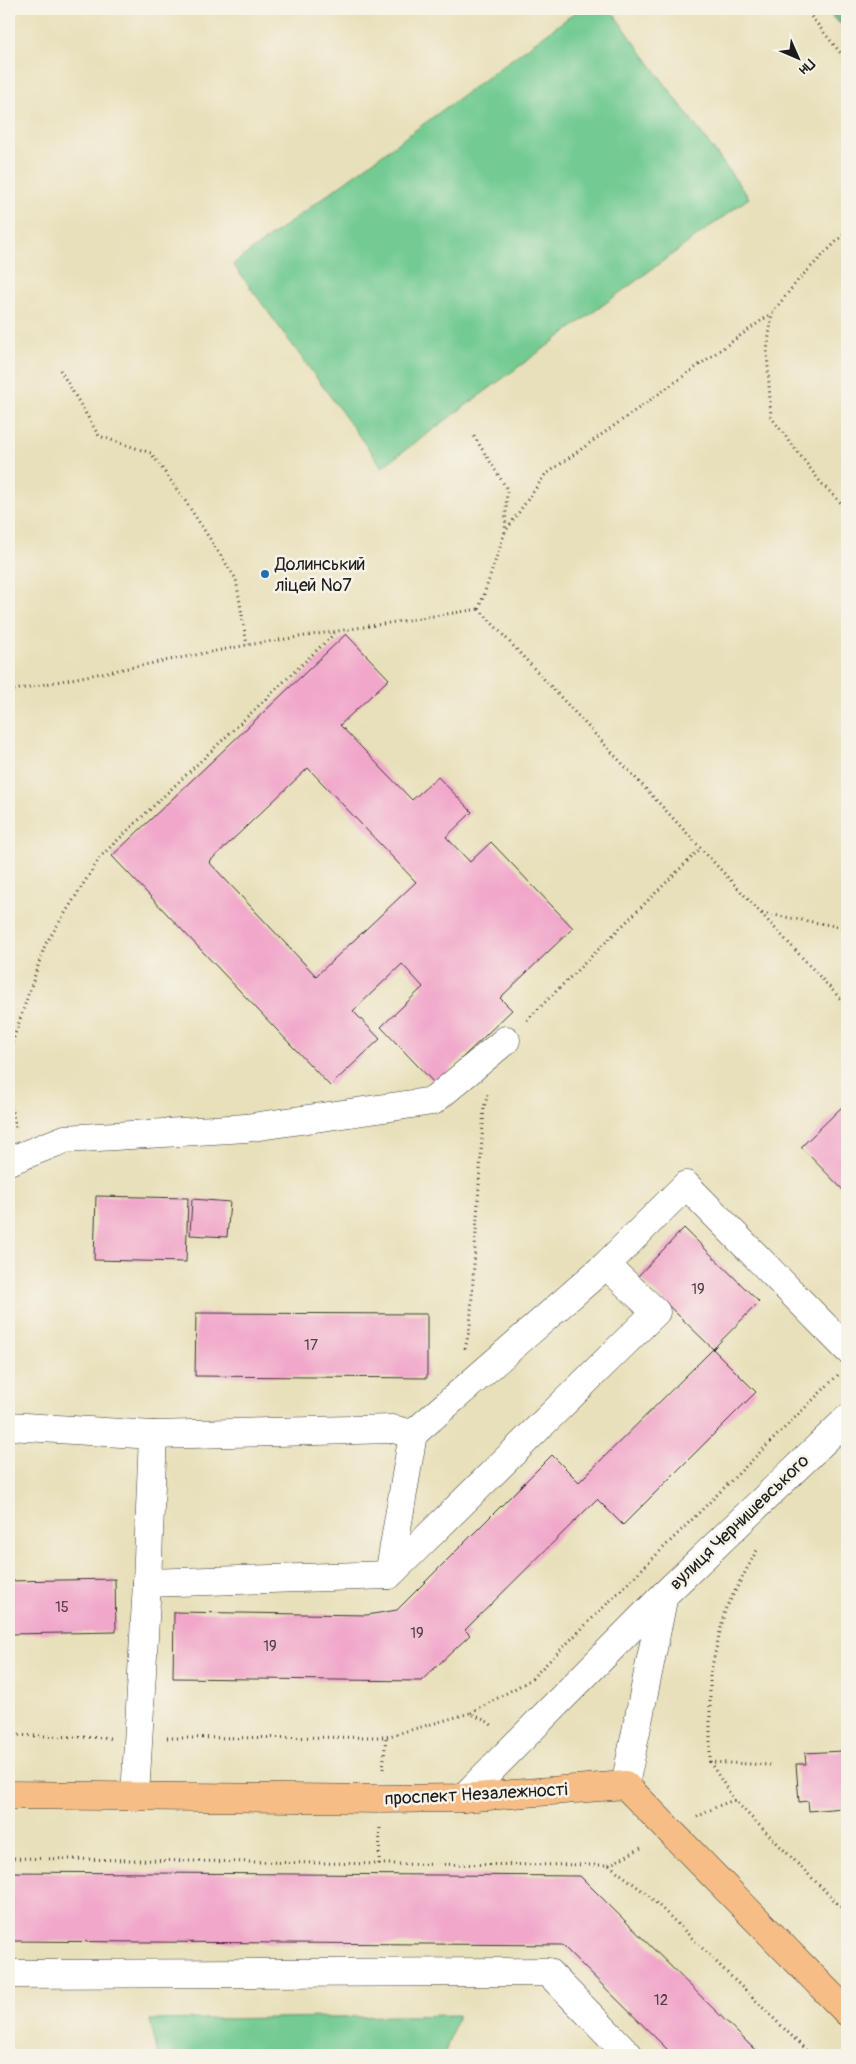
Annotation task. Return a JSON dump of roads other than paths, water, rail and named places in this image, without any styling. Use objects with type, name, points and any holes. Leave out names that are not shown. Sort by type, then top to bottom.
[{"type":"main road","name":"проспект Незалежності","points":[[9,1795],[380,1800],[463,1798],[624,1785]]},
{"type":"main road","points":[[624,1785],[847,2012]]},
{"type":"street","points":[[9,1161],[65,1139],[246,1128],[433,1101],[506,1040]]},
{"type":"street","points":[[389,1575],[413,1434],[606,1265],[686,1185],[844,1361]]},
{"type":"street","points":[[147,1583],[389,1575],[656,1312],[606,1265]]},
{"type":"street","name":"вулиця Чернишевського","points":[[624,1785],[664,1595],[847,1419]]},
{"type":"street","points":[[9,1426],[153,1434],[393,1429],[413,1434]]},
{"type":"street","points":[[135,1797],[153,1434]]},
{"type":"street","points":[[463,1798],[514,1744],[664,1595]]},
{"type":"street","points":[[9,1974],[548,1972],[629,2055]]},
{"type":"place","name":"Долинський ліцей №7","points":[[265,574]]}]
